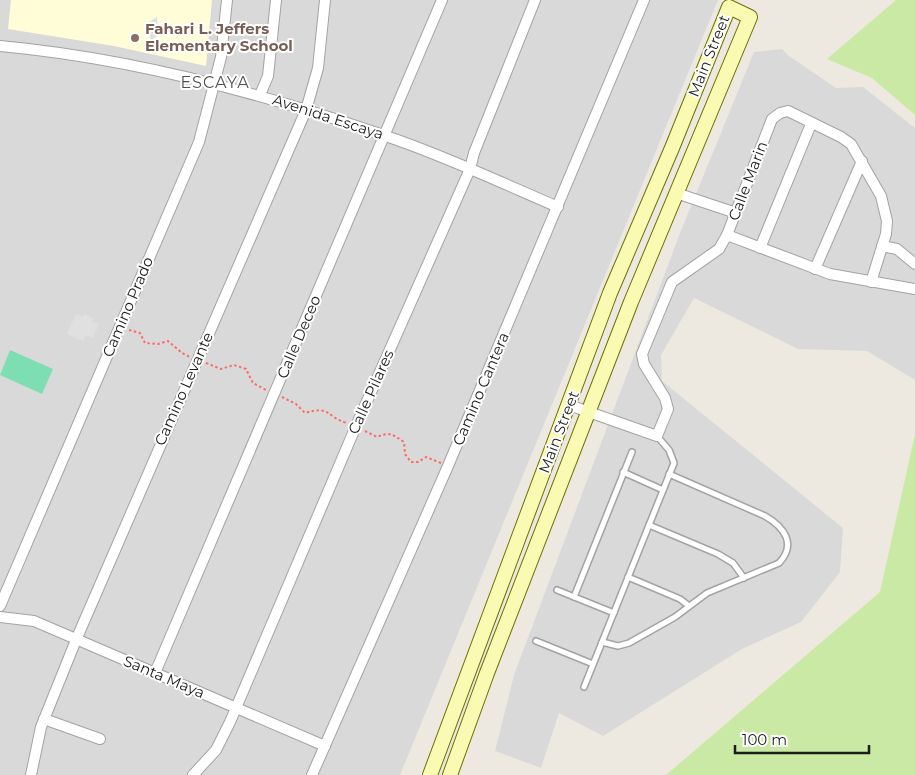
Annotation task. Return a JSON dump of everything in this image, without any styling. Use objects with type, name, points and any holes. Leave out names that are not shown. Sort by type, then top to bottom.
[{"type":"main road","name":"Main Street","points":[[430,775],[610,293],[729,8],[750,17],[631,302],[487,673],[450,775]]},
{"type":"street","name":"Camino Prado","points":[[0,606],[199,142],[221,57],[226,0]]},
{"type":"street","points":[[260,95],[268,76],[276,0]]},
{"type":"street","name":"Camino Levante","points":[[31,775],[44,718],[76,640],[306,110],[318,68],[325,0]]},
{"type":"street","name":"Calle Deceo","points":[[155,673],[276,394],[442,0]]},
{"type":"street","name":"Calle Pilares","points":[[193,775],[216,750],[236,708],[356,426],[470,169],[474,153],[535,0]]},
{"type":"street","name":"Camino Cantera","points":[[312,775],[448,466],[644,0]]},
{"type":"street","name":"Avenida Escaya","points":[[0,46],[118,63],[260,95],[384,135],[558,207]]},
{"type":"street","name":"Calle Marin","points":[[657,436],[668,409],[665,398],[644,364],[642,354],[672,282],[719,249],[736,213],[772,119],[780,113],[788,111],[811,124]]},
{"type":"street","points":[[760,248],[811,124],[851,144],[881,196],[887,221],[886,234],[871,282]]},
{"type":"street","points":[[815,269],[862,161]]},
{"type":"street","points":[[676,193],[736,213]]},
{"type":"street","points":[[727,235],[815,269],[871,282],[915,289]]},
{"type":"street","points":[[882,246],[897,249],[915,264]]},
{"type":"street","points":[[569,405],[657,436]]},
{"type":"street","name":"Santa Maya","points":[[0,617],[34,621],[325,746]]},
{"type":"street","points":[[44,718],[100,739]]},
{"type":"lane","points":[[584,686],[674,463],[669,450],[657,436]]},
{"type":"lane","points":[[574,597],[632,452]]},
{"type":"lane","points":[[623,472],[663,490]]},
{"type":"lane","points":[[602,642],[618,646],[629,644],[675,617],[706,593],[779,563],[786,556],[788,547],[784,533],[778,524],[765,516],[669,474]]},
{"type":"lane","points":[[649,525],[718,554],[733,563],[744,578]]},
{"type":"lane","points":[[628,577],[680,599],[689,606]]},
{"type":"lane","points":[[557,590],[614,612]]},
{"type":"lane","points":[[536,642],[593,664]]},
{"type":"path","points":[[120,326],[140,333],[145,343],[158,344],[168,341],[182,353],[221,369],[234,365],[246,369],[254,383],[260,388],[296,404],[305,413],[317,409],[328,411],[338,421],[356,426],[377,437],[392,434],[404,442],[405,454],[411,462],[418,462],[426,457],[448,466]]},
{"type":"shaded area","points":[[0,0],[718,0],[400,775],[0,775]]},
{"type":"shaded area","name":"Fahari L. Jeffers Elementary School","points":[[11,0],[212,0],[206,66],[114,46],[8,29]]},
{"type":"shaded area","points":[[157,17],[158,36],[150,41],[149,22]]},
{"type":"shaded area","points":[[782,49],[789,56],[836,88],[863,87],[915,128],[915,380],[867,351],[798,349],[694,298],[661,355],[662,381],[843,528],[840,572],[801,622],[742,649],[603,736],[559,713],[541,768],[495,751],[514,675],[680,233],[754,52]]},
{"type":"shaded area","points":[[76,314],[83,317],[84,314],[93,318],[92,321],[99,324],[93,338],[86,335],[83,341],[67,334]]},
{"type":"green space","points":[[896,0],[915,0],[915,115],[872,78],[827,59]]},
{"type":"green space","points":[[10,350],[53,369],[42,394],[0,375]]},
{"type":"green space","points":[[915,434],[915,775],[666,775],[880,592]]},
{"type":"place","name":"Fahari L. Jeffers Elementary School","points":[[135,38]]},
{"type":"district","name":"ESCAYA","points":[[215,82]]}]
